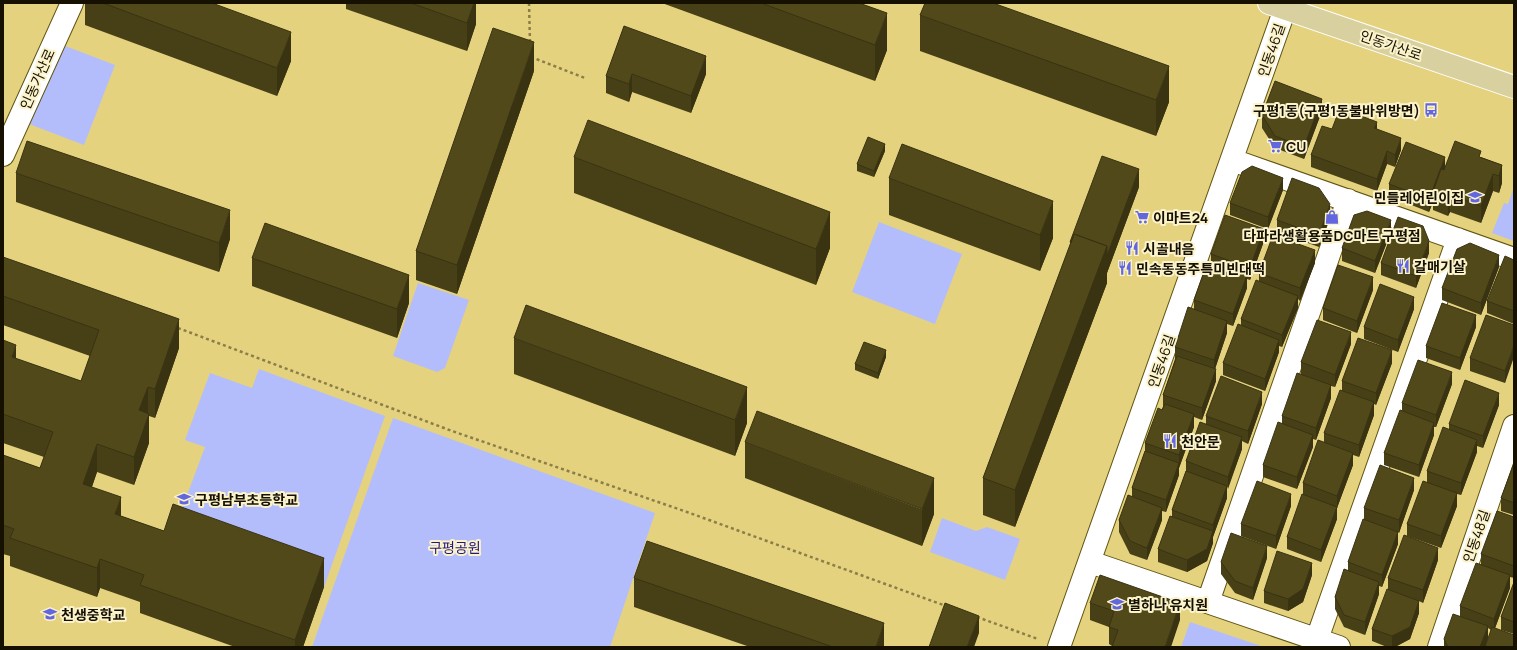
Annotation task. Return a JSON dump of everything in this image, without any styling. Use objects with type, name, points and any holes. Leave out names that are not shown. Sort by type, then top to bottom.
[{"type":"main road","name":"인동가산로","points":[[1281,5],[1514,87]]},
{"type":"street","name":"인동가산로","points":[[3,155],[72,3]]},
{"type":"street","name":"인동46길","points":[[1060,647],[1232,160],[1281,5]]},
{"type":"street","points":[[1232,160],[1514,259]]},
{"type":"street","points":[[1208,602],[1348,200]]},
{"type":"street","points":[[1317,639],[1458,239]]},
{"type":"street","name":"인동48길","points":[[1439,647],[1514,426]]},
{"type":"street","points":[[1090,562],[1339,647]]},
{"type":"path","points":[[529,3],[530,49]]},
{"type":"path","points":[[530,57],[585,78]]},
{"type":"path","points":[[175,327],[452,431],[679,509],[948,606]]},
{"type":"path","points":[[970,614],[1060,647]]},
{"type":"green space","points":[[60,44],[115,65],[84,145],[29,124]]},
{"type":"green space","points":[[1514,187],[1514,241],[1492,233],[1504,203],[1508,204]]},
{"type":"green space","points":[[879,222],[962,254],[935,324],[852,292]]},
{"type":"green space","points":[[418,283],[469,300],[445,368],[437,372],[393,356]]},
{"type":"green space","points":[[259,369],[385,416],[324,587],[173,533],[205,447],[185,440],[210,373],[252,388]]},
{"type":"green space","name":"구평공원","points":[[393,418],[655,513],[610,647],[312,647]]},
{"type":"green space","points":[[942,518],[976,531],[987,527],[1020,539],[1005,580],[930,552]]},
{"type":"green space","points":[[1190,622],[1264,647],[1181,647]]},
{"type":"building","points":[[103,3],[212,3],[291,32],[277,68]]},
{"type":"building","points":[[411,3],[474,3],[467,23]]},
{"type":"building","points":[[761,3],[859,3],[887,13],[875,45]]},
{"type":"building","points":[[925,3],[993,3],[1169,66],[1156,100],[920,15]]},
{"type":"building","points":[[624,26],[706,56],[691,96],[632,74],[629,84],[606,76]]},
{"type":"building","points":[[493,28],[534,42],[457,265],[416,251]]},
{"type":"building","points":[[1275,81],[1322,99],[1304,147],[1275,136],[1262,115]]},
{"type":"building","points":[[1340,108],[1377,122],[1374,128],[1401,138],[1395,155],[1387,151],[1377,179],[1311,155],[1322,126],[1332,129]]},
{"type":"building","points":[[588,120],[830,212],[816,249],[574,157]]},
{"type":"building","points":[[868,137],[885,144],[874,171],[857,164]]},
{"type":"building","points":[[27,141],[230,210],[219,243],[16,173]]},
{"type":"building","points":[[1455,141],[1481,151],[1479,157],[1502,165],[1499,176],[1493,174],[1481,206],[1450,194],[1448,198],[1433,192],[1441,169],[1444,170]]},
{"type":"building","points":[[1406,142],[1445,157],[1429,199],[1389,184]]},
{"type":"building","points":[[902,144],[1053,201],[1040,235],[889,178]]},
{"type":"building","points":[[1102,156],[1139,169],[1107,256],[1107,246],[1074,234],[1071,243],[1070,242]]},
{"type":"building","points":[[1252,166],[1283,178],[1268,217],[1230,203],[1242,172]]},
{"type":"building","points":[[1292,178],[1319,188],[1330,204],[1319,235],[1277,220]]},
{"type":"building","points":[[1367,211],[1391,220],[1375,261],[1342,248],[1354,215]]},
{"type":"building","points":[[1225,215],[1264,229],[1250,268],[1211,254]]},
{"type":"building","points":[[1398,217],[1423,226],[1429,241],[1416,276],[1381,263]]},
{"type":"building","points":[[265,223],[409,275],[397,309],[252,258]]},
{"type":"building","points":[[1074,234],[1107,246],[1015,490],[983,478]]},
{"type":"building","points":[[1273,235],[1315,250],[1300,288],[1259,273]]},
{"type":"building","points":[[1470,243],[1499,255],[1481,303],[1442,288],[1457,249]]},
{"type":"building","points":[[1505,256],[1514,260],[1514,311],[1487,301]]},
{"type":"building","points":[[3,257],[179,319],[155,389],[148,387],[139,410],[149,414],[134,457],[97,444],[83,484],[121,497],[115,514],[164,531],[173,504],[324,558],[295,640],[140,585],[144,575],[100,559],[97,568],[10,538],[14,529],[3,525],[3,455],[40,468],[53,432],[3,414],[3,340],[16,345],[12,357],[81,381],[99,330],[3,296]]},
{"type":"building","points":[[1208,261],[1247,275],[1233,314],[1194,300]]},
{"type":"building","points":[[1338,265],[1373,277],[1357,321],[1323,308]]},
{"type":"building","points":[[1256,280],[1298,296],[1282,335],[1241,319]]},
{"type":"building","points":[[1380,284],[1414,297],[1398,340],[1364,327]]},
{"type":"building","points":[[1442,303],[1476,315],[1460,358],[1426,346]]},
{"type":"building","points":[[526,305],[747,387],[735,420],[514,338]]},
{"type":"building","points":[[1188,307],[1227,321],[1214,360],[1175,347]]},
{"type":"building","points":[[1486,315],[1514,325],[1514,345],[1505,371],[1470,358]]},
{"type":"building","points":[[1317,320],[1351,332],[1335,375],[1301,362]]},
{"type":"building","points":[[1238,324],[1279,340],[1265,379],[1223,363]]},
{"type":"building","points":[[1358,338],[1392,350],[1376,393],[1342,381]]},
{"type":"building","points":[[864,342],[886,350],[878,373],[855,364]]},
{"type":"building","points":[[1177,356],[1216,369],[1202,408],[1163,395]]},
{"type":"building","points":[[1418,360],[1452,372],[1436,415],[1402,403]]},
{"type":"building","points":[[1297,373],[1331,385],[1316,428],[1282,416]]},
{"type":"building","points":[[1221,376],[1262,392],[1248,431],[1206,416]]},
{"type":"building","points":[[1465,380],[1499,393],[1483,436],[1449,424]]},
{"type":"building","points":[[1340,390],[1374,402],[1359,445],[1324,433]]},
{"type":"building","name":"천안문","points":[[1165,404],[1194,414],[1179,455],[1145,443],[1158,408],[1162,410]]},
{"type":"building","points":[[1400,410],[1434,423],[1419,465],[1384,453]]},
{"type":"building","points":[[757,411],[934,478],[922,509],[745,442]]},
{"type":"building","points":[[1200,422],[1242,437],[1228,477],[1186,461]]},
{"type":"building","points":[[1278,422],[1313,435],[1297,477],[1263,465]]},
{"type":"building","points":[[1443,427],[1477,440],[1461,483],[1427,471]]},
{"type":"building","points":[[1318,440],[1353,453],[1337,496],[1303,483]]},
{"type":"building","points":[[1145,451],[1179,463],[1166,500],[1132,488]]},
{"type":"building","points":[[1514,463],[1514,503],[1501,498]]},
{"type":"building","points":[[1380,465],[1414,478],[1399,520],[1364,508]]},
{"type":"building","points":[[1186,471],[1227,486],[1213,525],[1172,510]]},
{"type":"building","points":[[1257,481],[1291,494],[1276,536],[1241,524]]},
{"type":"building","points":[[1423,481],[1457,493],[1441,536],[1407,524]]},
{"type":"building","points":[[1302,494],[1337,507],[1321,550],[1287,537]]},
{"type":"building","points":[[1128,495],[1162,508],[1147,548],[1130,541],[1119,520]]},
{"type":"building","points":[[1497,511],[1514,517],[1514,566],[1481,554]]},
{"type":"building","points":[[1170,516],[1213,531],[1207,549],[1187,560],[1158,549]]},
{"type":"building","points":[[1363,519],[1398,532],[1382,575],[1348,562]]},
{"type":"building","points":[[1231,533],[1267,546],[1253,588],[1235,581],[1221,562]]},
{"type":"building","points":[[1404,535],[1438,548],[1423,590],[1388,578]]},
{"type":"building","points":[[647,541],[884,623],[876,647],[833,647],[634,578]]},
{"type":"building","points":[[1277,551],[1312,563],[1303,589],[1288,599],[1264,591]]},
{"type":"building","points":[[1476,563],[1510,575],[1494,619],[1460,606]]},
{"type":"building","points":[[1344,569],[1379,582],[1365,622],[1344,615],[1335,597]]},
{"type":"building","name":"별하나 유치원","points":[[1100,575],[1180,603],[1165,647],[1112,647],[1118,630],[1109,627],[1114,611],[1090,603]]},
{"type":"building","points":[[1514,582],[1514,622],[1501,617]]},
{"type":"building","points":[[1387,589],[1419,601],[1410,627],[1392,636],[1372,629]]},
{"type":"building","points":[[945,603],[979,616],[967,647],[929,647]]},
{"type":"building","points":[[1453,614],[1488,626],[1480,647],[1448,647],[1444,639]]},
{"type":"building","points":[[1492,627],[1514,635],[1514,647],[1485,647]]},
{"type":"place","name":"구평1동(구평1동불바위방면)","points":[[1431,110]]},
{"type":"place","name":"CU","points":[[1275,146]]},
{"type":"place","name":"민들레어린이집","points":[[1475,197]]},
{"type":"place","name":"이마트24","points":[[1142,217]]},
{"type":"place","name":"다파라생활용품DC마트 구평점","points":[[1332,217]]},
{"type":"place","name":"시골내음","points":[[1132,248]]},
{"type":"place","name":"갈매기살","points":[[1403,266]]},
{"type":"place","name":"민속동동주특미빈대떡","points":[[1125,268]]},
{"type":"place","name":"천안문","points":[[1170,441]]},
{"type":"place","name":"구평남부초등학교","points":[[184,499]]},
{"type":"place","name":"별하나 유치원","points":[[1117,604]]},
{"type":"place","name":"천생중학교","points":[[50,614]]}]
